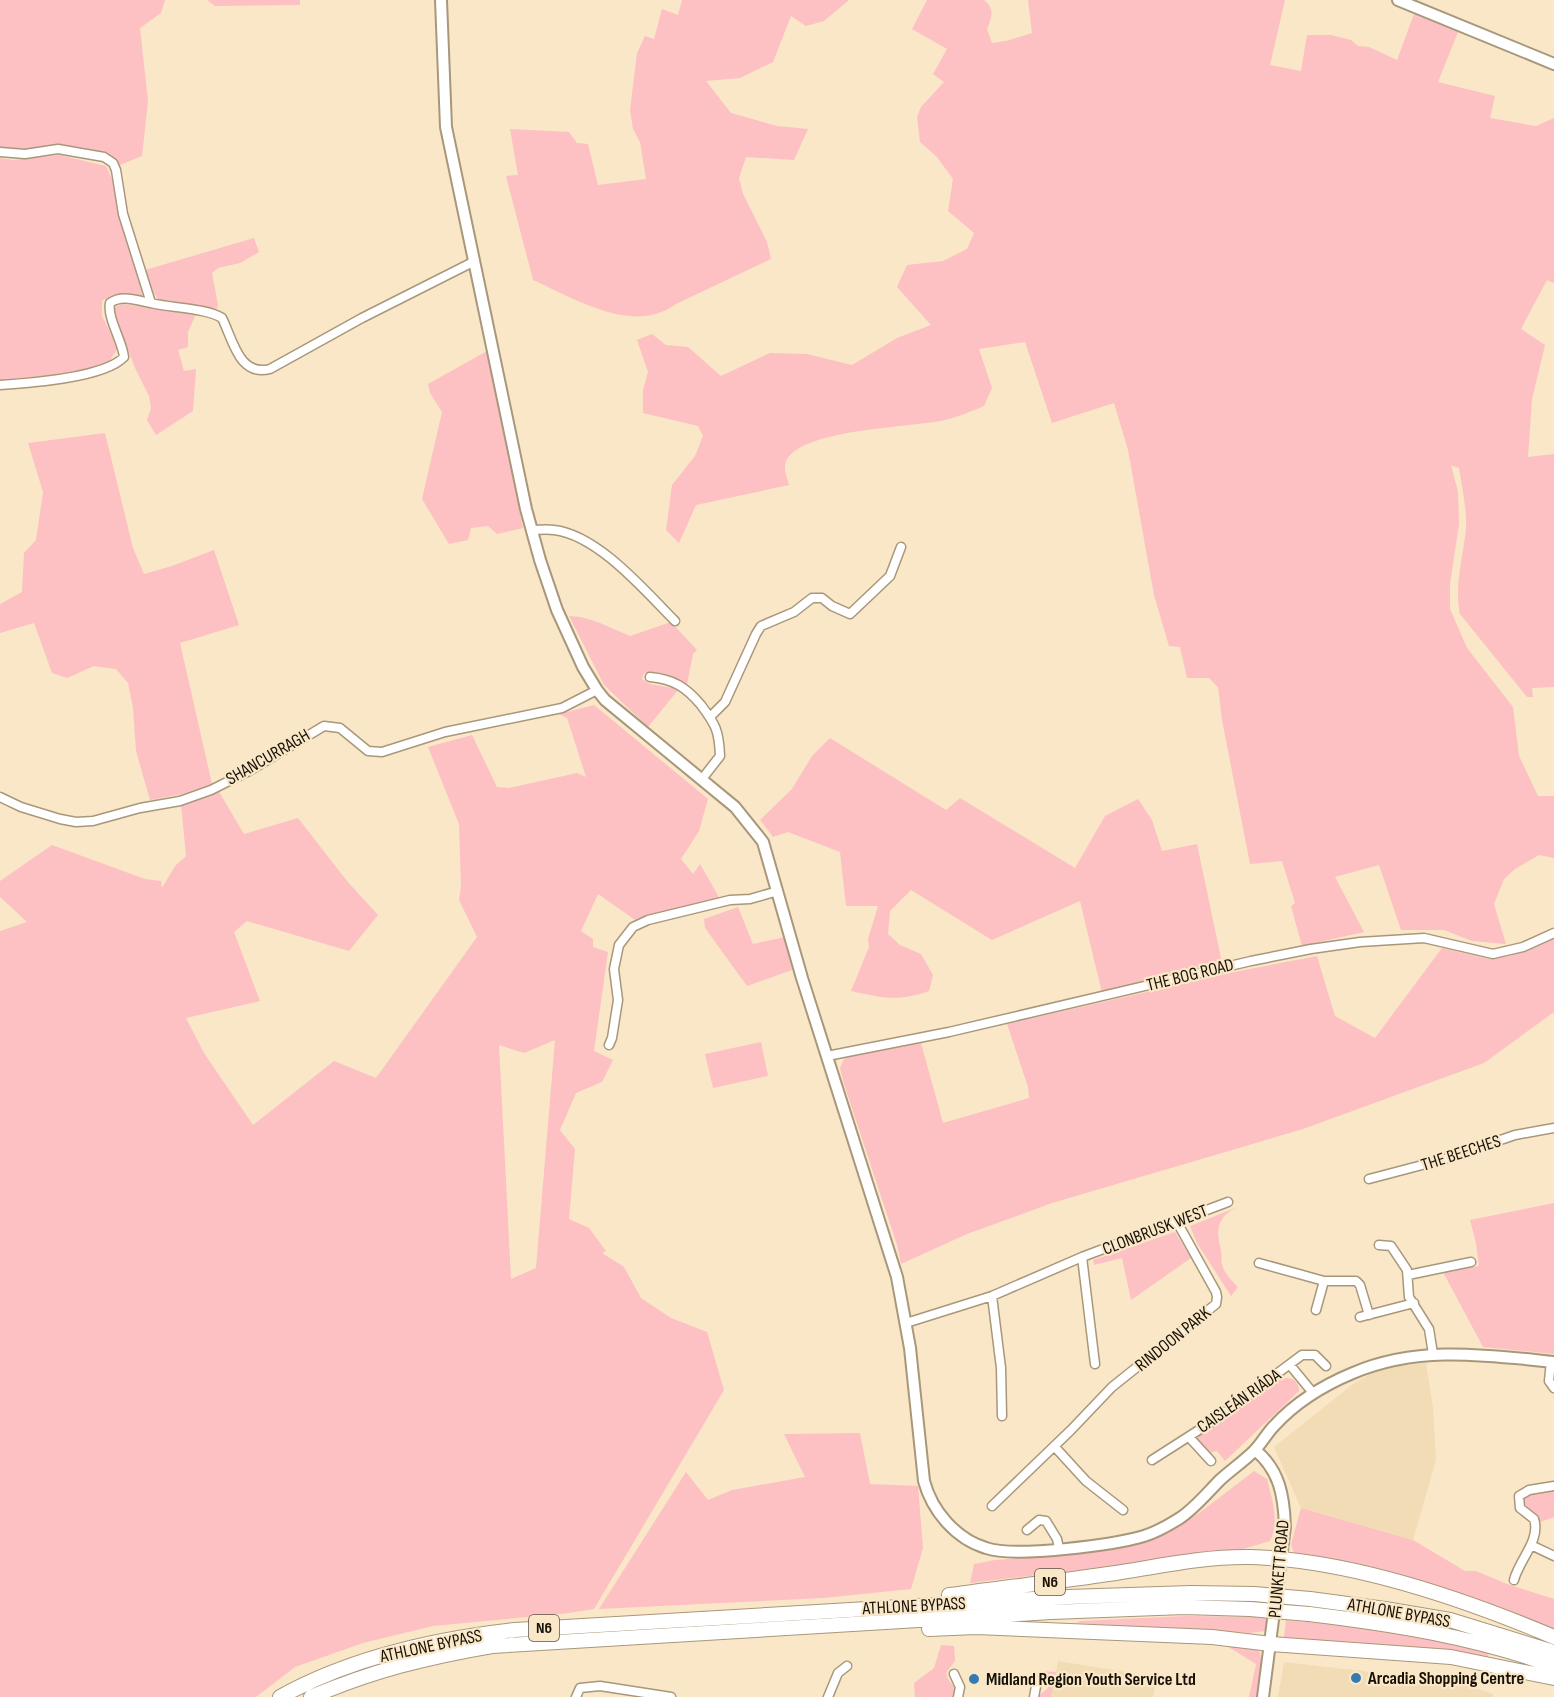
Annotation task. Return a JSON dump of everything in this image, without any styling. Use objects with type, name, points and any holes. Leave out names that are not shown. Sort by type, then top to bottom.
[{"type":"highway","name":"N6","points":[[819,1611],[1235,1557],[1281,1559],[1374,1576],[1427,1590],[1554,1636]]},
{"type":"highway","name":"ATHLONE BYPASS","points":[[280,1697],[335,1671],[383,1655],[468,1635],[515,1630],[1068,1597],[1191,1593],[1254,1594],[1310,1599],[1450,1620],[1554,1652]]},
{"type":"highway","name":"ATHLONE BYPASS","points":[[311,1697],[387,1668],[439,1655],[492,1647],[752,1630],[1184,1607],[1250,1609],[1368,1621],[1487,1645],[1554,1666]]},
{"type":"highway","name":"N6","points":[[752,1630],[798,1634],[976,1627],[1212,1637],[1271,1644],[1451,1658],[1554,1678]]},
{"type":"street","points":[[441,0],[446,127],[531,530],[557,610],[583,667],[605,700],[735,807],[763,842],[802,978],[897,1276],[906,1323],[924,1481],[935,1507],[958,1533],[987,1549],[1014,1551],[1059,1548],[1132,1539],[1151,1533],[1187,1513],[1222,1478],[1255,1450],[1274,1426],[1313,1393],[1352,1373],[1381,1362],[1433,1354],[1482,1355],[1552,1362],[1549,1381],[1554,1388]]},
{"type":"street","points":[[1398,0],[1554,64]]},
{"type":"street","points":[[0,152],[25,154],[58,148],[104,158],[113,163],[123,214],[151,303]]},
{"type":"street","points":[[0,385],[29,383],[98,371],[117,364],[124,357],[123,347],[109,312],[110,303],[119,298],[205,312],[222,318],[240,358],[246,365],[260,371],[270,369],[362,318],[473,262]]},
{"type":"street","points":[[531,530],[555,530],[586,541],[628,574],[675,621]]},
{"type":"street","points":[[711,716],[725,702],[761,627],[795,612],[812,598],[822,598],[832,606],[850,614],[890,576],[902,547]]},
{"type":"street","points":[[650,677],[664,678],[679,684],[711,716],[719,738],[720,756],[702,779]]},
{"type":"street","name":"SHANCURRAGH","points":[[0,797],[21,807],[60,819],[93,821],[140,808],[180,801],[211,790],[249,771],[324,726],[340,728],[369,751],[379,753],[473,725],[562,708],[597,690]]},
{"type":"street","points":[[609,1045],[618,1000],[614,969],[619,945],[633,927],[648,920],[778,891]]},
{"type":"street","name":"THE BOG ROAD","points":[[827,1056],[949,1032],[1311,949],[1360,942],[1424,938],[1493,954],[1523,947],[1554,933]]},
{"type":"street","name":"THE BEECHES","points":[[1369,1179],[1445,1159],[1515,1135],[1554,1128]]},
{"type":"street","name":"CLONBRUSK WEST","points":[[906,1323],[992,1296],[1082,1257],[1228,1202]]},
{"type":"street","name":"RINDOON PARK","points":[[1054,1446],[1112,1387],[1217,1302],[1216,1292],[1178,1222]]},
{"type":"street","points":[[1378,1245],[1388,1245],[1392,1248],[1405,1267],[1408,1275],[1408,1295],[1429,1329],[1433,1354]]},
{"type":"street","name":"CLONBRUSK WEST","points":[[1082,1257],[1095,1364]]},
{"type":"street","points":[[1408,1275],[1471,1262]]},
{"type":"street","points":[[1260,1263],[1324,1281],[1356,1281],[1360,1285],[1365,1316],[1414,1304]]},
{"type":"street","points":[[1316,1310],[1324,1281]]},
{"type":"street","points":[[992,1296],[1001,1368],[1002,1416]]},
{"type":"street","name":"CAISLEÁN RIÁDA","points":[[1152,1460],[1247,1398],[1302,1355],[1318,1357],[1326,1366]]},
{"type":"street","name":"CAISLEÁN RIÁDA","points":[[1290,1365],[1313,1393]]},
{"type":"street","name":"CAISLEÁN RIÁDA","points":[[1189,1437],[1211,1461]]},
{"type":"street","points":[[992,1506],[1054,1446],[1086,1481],[1123,1510]]},
{"type":"street","name":"PLUNKETT ROAD","points":[[1255,1450],[1267,1459],[1277,1478],[1284,1501],[1286,1527],[1263,1697]]},
{"type":"street","points":[[1514,1580],[1531,1545],[1536,1522],[1520,1508],[1519,1496],[1529,1490],[1554,1486]]},
{"type":"street","points":[[1027,1530],[1039,1520],[1046,1521],[1057,1539],[1059,1548]]},
{"type":"street","points":[[1531,1545],[1554,1556]]},
{"type":"street","points":[[828,1697],[838,1673],[847,1666]]},
{"type":"street","points":[[954,1674],[960,1687],[958,1697]]},
{"type":"street","points":[[1034,1697],[1037,1681]]},
{"type":"street","points":[[576,1697],[580,1688],[600,1686],[671,1697]]},
{"type":"shaded area","points":[[0,0],[165,0],[161,13],[140,28],[148,101],[142,156],[120,165],[111,155],[80,147],[60,146],[20,152],[0,149]]},
{"type":"shaded area","points":[[207,0],[300,0],[300,5],[215,6]]},
{"type":"shaded area","points":[[682,0],[849,0],[824,21],[806,26],[791,16],[773,62],[740,78],[706,81],[731,113],[777,126],[808,129],[794,160],[746,157],[739,178],[743,194],[767,242],[771,259],[659,313],[641,316],[604,311],[533,280],[506,176],[518,175],[510,129],[569,132],[577,143],[588,144],[598,185],[646,179],[640,142],[633,129],[630,110],[637,53],[645,36],[654,39],[662,9],[678,15]]},
{"type":"shaded area","points":[[927,0],[984,0],[991,10],[987,29],[992,43],[1032,33],[1028,0],[1285,0],[1270,65],[1301,71],[1307,35],[1331,35],[1351,40],[1358,46],[1369,47],[1397,60],[1414,14],[1458,32],[1438,82],[1495,96],[1490,118],[1536,126],[1554,118],[1554,283],[1547,280],[1521,329],[1545,345],[1532,399],[1528,457],[1554,454],[1554,687],[1532,688],[1533,697],[1527,697],[1460,614],[1458,583],[1466,514],[1459,468],[1451,465],[1458,492],[1459,524],[1450,584],[1450,609],[1467,648],[1513,707],[1519,756],[1538,796],[1554,796],[1554,858],[1539,855],[1515,869],[1504,879],[1494,904],[1506,944],[1472,941],[1444,930],[1401,930],[1379,865],[1335,877],[1364,932],[1302,946],[1291,906],[1295,903],[1282,861],[1250,864],[1222,720],[1218,687],[1209,678],[1187,678],[1180,647],[1169,646],[1154,595],[1128,450],[1114,403],[1052,423],[1025,342],[979,349],[992,388],[984,406],[945,420],[860,431],[815,441],[798,449],[787,459],[785,469],[789,485],[696,505],[679,543],[666,530],[672,485],[695,456],[703,436],[698,426],[643,413],[643,390],[648,372],[637,340],[652,334],[666,345],[688,347],[721,376],[770,353],[807,354],[852,365],[897,338],[931,325],[897,287],[907,265],[943,261],[967,249],[974,233],[948,211],[953,179],[937,157],[920,142],[917,117],[921,107],[944,82],[933,74],[947,49],[912,29]]},
{"type":"shaded area","points":[[59,155],[106,166],[113,182],[143,298],[117,295],[102,301],[102,316],[118,348],[108,363],[79,371],[0,381],[0,158],[13,160]]},
{"type":"shaded area","points":[[254,238],[259,252],[240,263],[218,268],[212,273],[218,305],[216,311],[160,302],[151,289],[145,270]]},
{"type":"shaded area","points":[[123,304],[196,314],[188,332],[188,347],[178,350],[184,371],[196,369],[193,411],[156,435],[147,420],[151,408],[149,396],[135,368],[115,315],[115,307]]},
{"type":"shaded area","points":[[487,351],[523,528],[497,534],[488,526],[471,528],[468,540],[449,544],[422,499],[442,412],[430,393],[428,384]]},
{"type":"shaded area","points":[[105,433],[133,548],[144,574],[214,550],[239,625],[180,643],[212,784],[182,794],[150,800],[136,751],[133,708],[128,683],[116,669],[94,666],[67,678],[52,673],[34,623],[0,633],[0,604],[22,592],[24,553],[36,540],[43,492],[28,443]]},
{"type":"shaded area","points":[[569,616],[592,620],[630,636],[671,622],[697,650],[693,654],[687,684],[666,674],[644,673],[642,679],[650,684],[679,689],[648,727],[604,685]]},
{"type":"shaded area","points":[[594,705],[708,799],[699,831],[681,859],[693,874],[700,864],[720,899],[638,922],[598,894],[581,931],[593,939],[593,947],[608,952],[594,1051],[613,1060],[602,1082],[576,1093],[560,1130],[575,1149],[569,1219],[589,1228],[606,1251],[602,1253],[624,1267],[641,1298],[671,1318],[707,1332],[724,1390],[594,1609],[433,1626],[363,1643],[295,1667],[256,1697],[0,1697],[0,931],[27,922],[0,897],[0,881],[52,845],[145,879],[161,881],[162,888],[175,866],[186,856],[181,804],[218,790],[244,834],[298,818],[347,881],[378,915],[349,951],[247,921],[234,932],[260,1001],[186,1018],[204,1053],[253,1125],[334,1061],[376,1078],[477,937],[459,900],[461,887],[459,824],[428,747],[472,735],[497,787],[509,788],[577,773],[586,777],[567,718],[559,714]],"holes":[[[555,1040],[536,1268],[511,1279],[499,1045],[524,1053]]]},
{"type":"shaded area","points":[[830,738],[946,810],[960,798],[1075,868],[1105,816],[1138,799],[1152,820],[1162,851],[1197,844],[1222,963],[1102,993],[1080,901],[992,940],[911,890],[890,911],[888,934],[900,945],[921,954],[933,975],[929,991],[908,997],[890,998],[851,991],[869,947],[868,939],[878,906],[846,906],[840,852],[788,832],[773,837],[760,820],[792,789],[812,756]]},
{"type":"shaded area","points":[[738,907],[753,944],[785,937],[792,970],[747,986],[705,928],[704,919]]},
{"type":"shaded area","points":[[1554,938],[1554,1012],[1484,1063],[1303,1129],[1052,1203],[967,1234],[901,1264],[897,1245],[844,1084],[840,1068],[845,1057],[921,1043],[943,1123],[1029,1098],[1028,1087],[1007,1024],[1234,972],[1317,956],[1335,1016],[1375,1038],[1442,948],[1489,959],[1510,956]]},
{"type":"shaded area","points":[[761,1042],[768,1076],[713,1088],[705,1054]]},
{"type":"shaded area","points":[[1554,1203],[1554,1354],[1483,1347],[1443,1272],[1479,1266],[1470,1220]]},
{"type":"shaded area","points":[[1238,1207],[1225,1215],[1218,1230],[1223,1267],[1228,1277],[1238,1287],[1231,1296],[1197,1243],[1190,1226]]},
{"type":"shaded area","points":[[1175,1232],[1191,1258],[1131,1300],[1122,1258],[1094,1265],[1093,1260]]},
{"type":"shaded area","points":[[1426,1363],[1433,1408],[1436,1460],[1413,1540],[1301,1508],[1274,1447],[1353,1384],[1381,1368]]},
{"type":"shaded area","points":[[1281,1379],[1296,1381],[1299,1391],[1225,1461],[1217,1451],[1208,1453],[1196,1441],[1201,1433]]},
{"type":"shaded area","points":[[860,1433],[870,1484],[918,1486],[923,1548],[911,1589],[823,1598],[599,1609],[686,1472],[708,1500],[732,1490],[805,1477],[784,1434]]},
{"type":"shaded area","points":[[1254,1471],[1267,1479],[1273,1503],[1275,1518],[1270,1541],[1233,1552],[970,1583],[974,1564],[995,1560],[1088,1553],[1148,1542],[1198,1514]]},
{"type":"shaded area","points":[[1554,1490],[1554,1517],[1540,1522],[1538,1517],[1524,1504],[1524,1497],[1528,1494]]},
{"type":"shaded area","points":[[1301,1508],[1413,1540],[1465,1571],[1476,1571],[1554,1599],[1554,1630],[1476,1598],[1373,1570],[1294,1553],[1291,1544]]},
{"type":"shaded area","points":[[1186,1616],[1267,1617],[1268,1621],[1265,1631],[1250,1633],[1077,1623],[1080,1621]]},
{"type":"shaded area","points":[[1286,1620],[1352,1626],[1409,1635],[1489,1653],[1488,1657],[1284,1637]]},
{"type":"shaded area","points":[[1222,1643],[1255,1647],[1260,1652],[1262,1669],[1257,1697],[1249,1697],[1256,1664]]},
{"type":"shaded area","points":[[941,1645],[954,1646],[955,1661],[946,1673],[955,1688],[955,1697],[915,1697],[914,1683],[934,1668]]},
{"type":"shaded area","points":[[1058,1661],[1157,1677],[1153,1697],[1051,1697]]},
{"type":"shaded area","name":"Arcadia Shopping Centre","points":[[1284,1662],[1457,1682],[1493,1694],[1493,1697],[1278,1697]]},
{"type":"shaded area","points":[[1039,1671],[1056,1672],[1051,1697],[1038,1697],[1048,1687],[1050,1681],[1049,1677]]},
{"type":"place","name":"Arcadia Shopping Centre","points":[[1356,1678]]},
{"type":"place","name":"Midland Region Youth Service Ltd","points":[[974,1679]]}]
